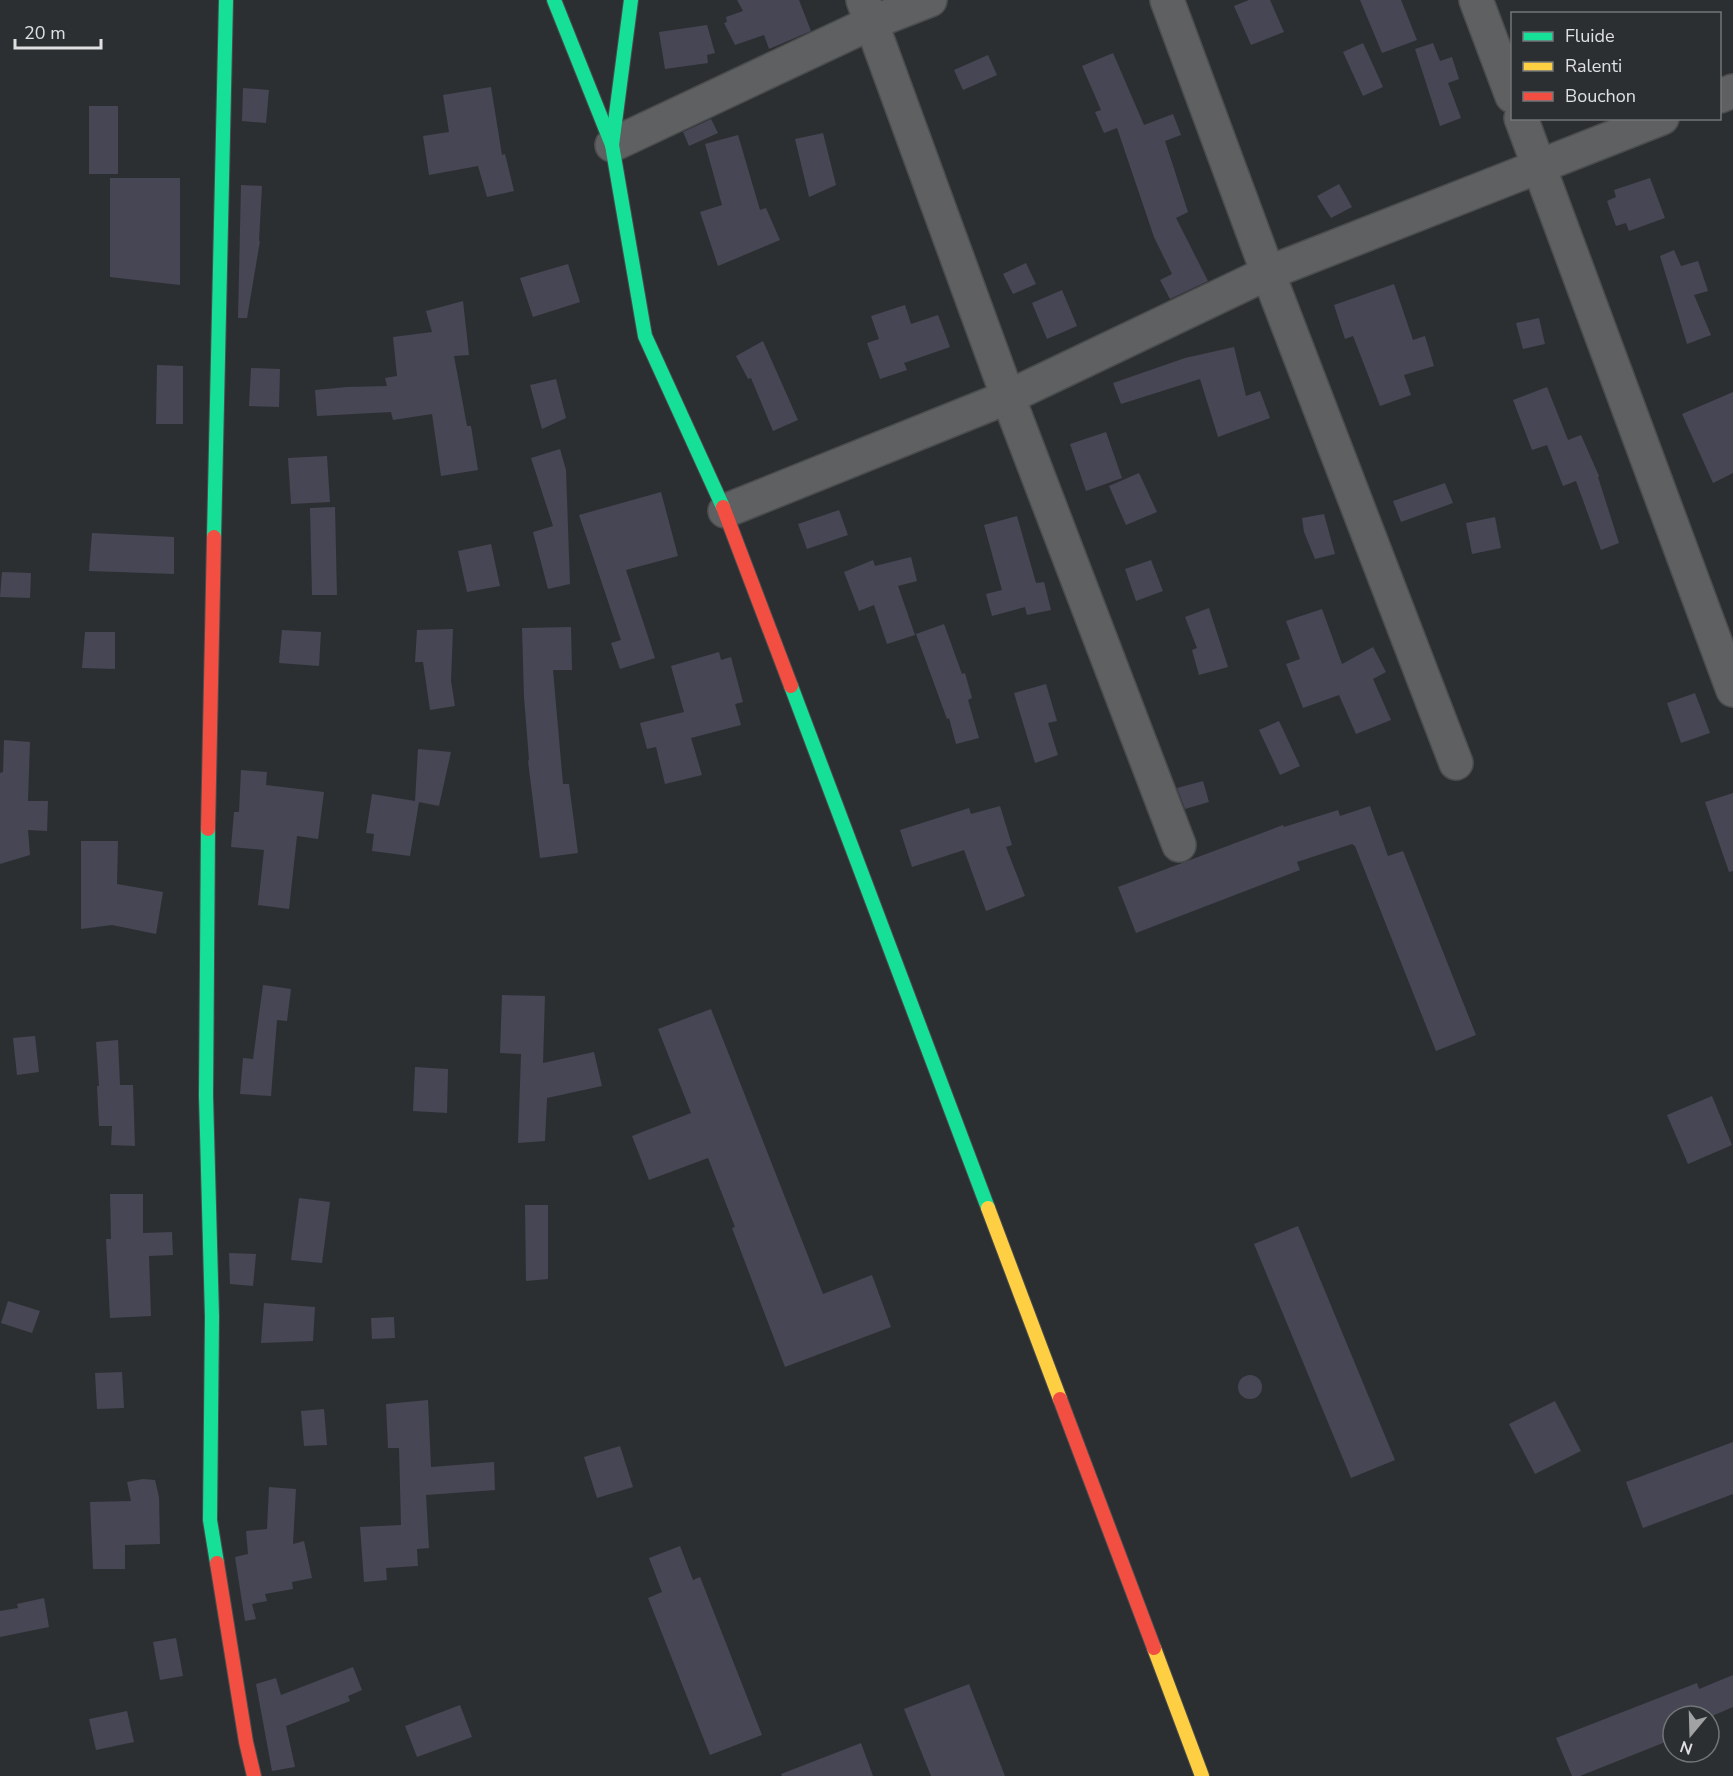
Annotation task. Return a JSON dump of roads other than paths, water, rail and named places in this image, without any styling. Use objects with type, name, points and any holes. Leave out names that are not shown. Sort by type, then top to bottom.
[{"type":"main road","points":[[226,0],[209,775],[206,1096],[212,1317],[210,1520],[246,1742],[254,1776]]},
{"type":"main road","points":[[554,0],[612,145],[645,336],[725,511],[1202,1776]]},
{"type":"main road","points":[[612,145],[631,0]]},
{"type":"street","points":[[612,145],[867,12],[930,0]]},
{"type":"street","points":[[1167,0],[1268,273],[1456,763]]},
{"type":"street","points":[[1476,0],[1511,93]]},
{"type":"street","points":[[867,12],[1008,397],[1179,845]]},
{"type":"street","points":[[1522,120],[1733,690]]},
{"type":"street","points":[[725,511],[1008,397],[1268,273],[1657,120]]}]
